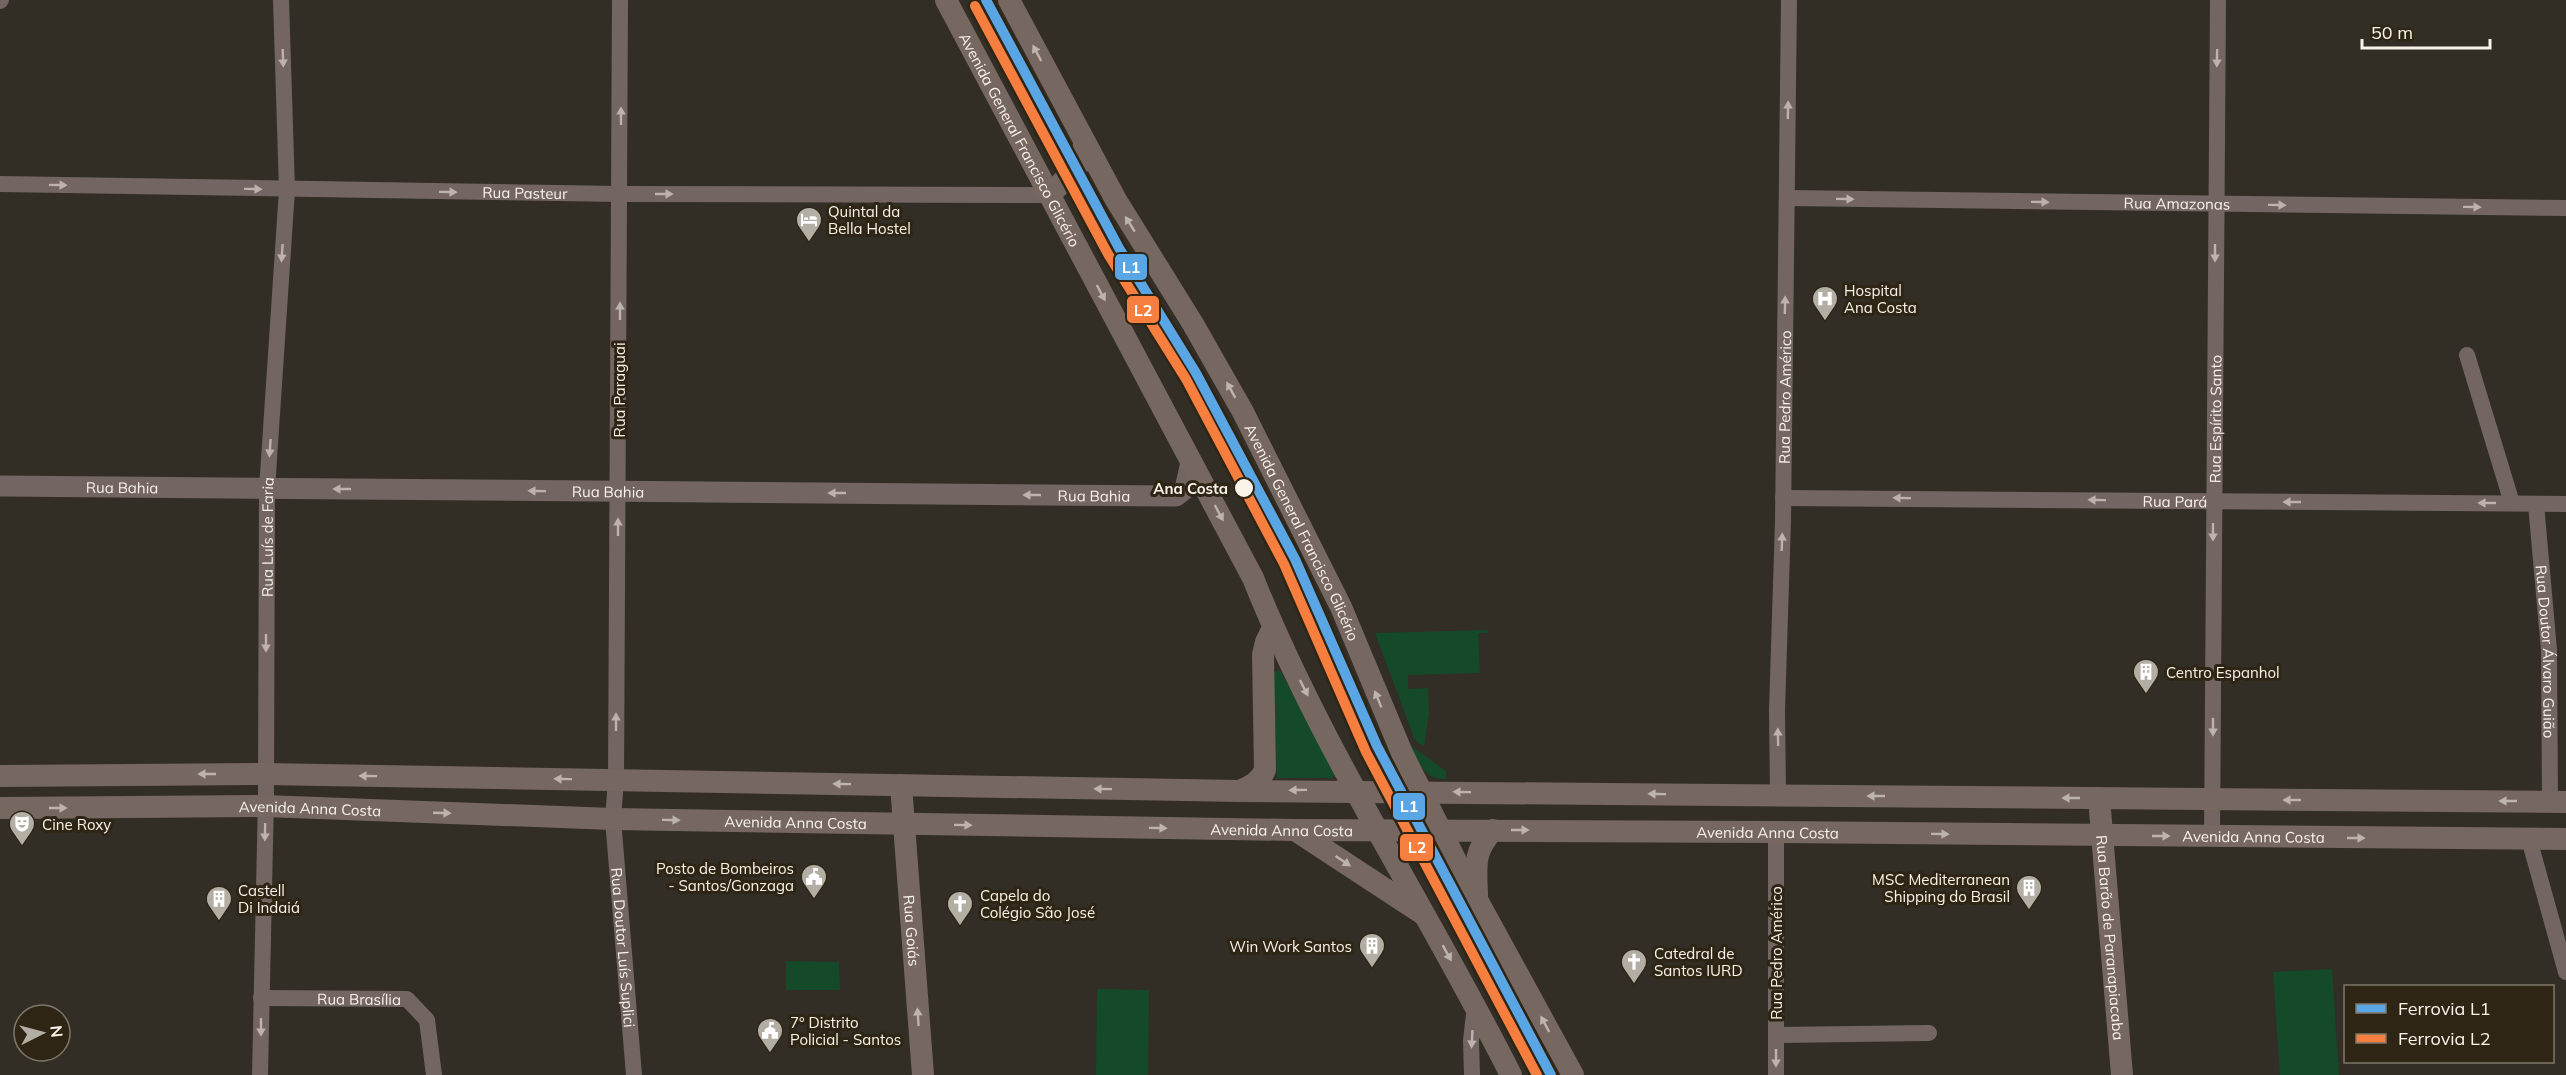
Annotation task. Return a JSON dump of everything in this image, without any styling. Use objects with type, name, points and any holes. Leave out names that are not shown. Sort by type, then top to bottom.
[{"type":"main road","name":"Avenida General Francisco Glicério","points":[[946,0],[1253,578],[1273,628],[1356,790],[1475,1004],[1511,1075]]},
{"type":"main road","name":"Avenida General Francisco Glicério","points":[[1009,0],[1084,144],[1243,412],[1341,607],[1382,710],[1441,830],[1573,1075]]},
{"type":"main road","points":[[1050,195],[1082,161],[1084,144]]},
{"type":"main road","points":[[1239,791],[1256,783],[1262,778],[1265,770],[1263,655],[1273,628]]},
{"type":"main road","points":[[0,776],[265,774],[1239,791],[1356,790],[2558,802]]},
{"type":"main road","name":"Rua Goiás","points":[[901,785],[923,1075]]},
{"type":"main road","points":[[1698,831],[1712,825],[1749,825],[1767,822],[1775,810],[1778,795]]},
{"type":"main road","name":"Rua Barão de Paranapiacaba","points":[[2099,798],[2122,1075]]},
{"type":"main road","name":"Avenida Anna Costa","points":[[0,808],[266,806],[613,812],[905,824],[1294,830],[1698,831],[2566,839]]},
{"type":"main road","points":[[1294,830],[1313,840],[1427,916]]},
{"type":"main road","points":[[1477,899],[1477,855],[1483,841],[1493,830]]},
{"type":"street","name":"Rua Luís de Faria","points":[[260,1075],[266,806],[267,489],[287,190],[281,0]]},
{"type":"street","name":"Rua Paraguai","points":[[616,780],[621,194],[620,0]]},
{"type":"street","name":"Rua Pedro Américo","points":[[1778,795],[1790,0]]},
{"type":"street","name":"Rua Espírito Santo","points":[[2212,837],[2218,0]]},
{"type":"street","name":"Rua Pasteur","points":[[0,184],[621,194],[1050,195]]},
{"type":"street","name":"Rua Amazonas","points":[[1787,198],[2566,208]]},
{"type":"street","points":[[2467,355],[2512,503]]},
{"type":"street","name":"Rua Bahia","points":[[0,486],[1176,496],[1185,489],[1191,462]]},
{"type":"street","name":"Rua Pará","points":[[1783,498],[2566,504]]},
{"type":"street","name":"Rua Doutor Álvaro Guião","points":[[2536,504],[2548,640],[2558,802]]},
{"type":"street","name":"Rua Doutor Luís Suplici","points":[[616,780],[613,812],[634,1075]]},
{"type":"street","name":"Rua Pedro Américo","points":[[1776,832],[1776,1075]]},
{"type":"street","points":[[2529,839],[2566,972]]},
{"type":"street","name":"Rua Brasília","points":[[261,999],[407,999],[427,1020],[434,1075]]},
{"type":"street","points":[[1472,1075],[1471,1041],[1475,1004]]},
{"type":"street","points":[[1776,1035],[1929,1033]]},
{"type":"green space","points":[[1488,630],[1488,633],[1478,633],[1480,673],[1408,675],[1408,689],[1428,688],[1429,713],[1424,747],[1415,740],[1375,633]]},
{"type":"green space","points":[[1280,670],[1335,774],[1333,778],[1277,778],[1273,675],[1274,672]]},
{"type":"green space","points":[[1410,745],[1446,771],[1446,779],[1439,779],[1427,773]]},
{"type":"green space","points":[[786,961],[839,962],[840,990],[786,990]]},
{"type":"green space","points":[[2332,969],[2339,1075],[2280,1075],[2273,972]]},
{"type":"green space","points":[[1097,989],[1149,990],[1148,1075],[1096,1075]]},
{"type":"rail line","name":"L1","points":[[986,0],[1119,248],[1196,373],[1295,559],[1377,746],[1551,1075]]},
{"type":"rail line","name":"L2","points":[[975,6],[1108,254],[1186,379],[1284,564],[1366,752],[1537,1075]]},
{"type":"place","name":"Quintal da Bella Hostel","points":[[809,243]]},
{"type":"place","name":"Hospital Ana Costa","points":[[1825,322]]},
{"type":"place","name":"Ana Costa","points":[[1244,488]]},
{"type":"place","name":"Centro Espanhol","points":[[2146,695]]},
{"type":"place","name":"Cine Roxy","points":[[22,847]]},
{"type":"place","name":"Posto de Bombeiros - Santos/Gonzaga","points":[[814,900]]},
{"type":"place","name":"MSC Mediterranean Shipping do Brasil","points":[[2029,911]]},
{"type":"place","name":"Castell Di Indaiá","points":[[219,922]]},
{"type":"place","name":"Capela do Colégio São José","points":[[960,927]]},
{"type":"place","name":"Win Work Santos","points":[[1372,969]]},
{"type":"place","name":"Catedral de Santos IURD","points":[[1634,985]]},
{"type":"place","name":"7° Distrito Policial - Santos","points":[[770,1054]]}]
